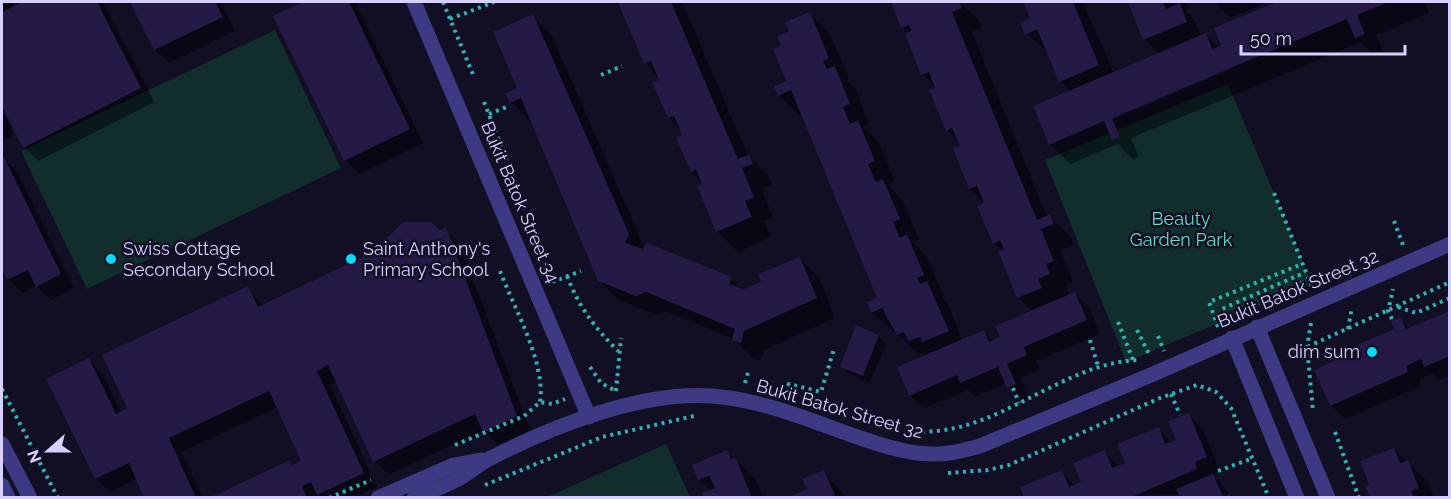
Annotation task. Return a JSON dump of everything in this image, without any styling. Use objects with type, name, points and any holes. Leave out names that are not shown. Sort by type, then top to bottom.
[{"type":"street","name":"Bukit Batok Street 34","points":[[414,2],[589,417]]},
{"type":"street","name":"Bukit Batok Street 32","points":[[414,498],[460,478],[489,458],[589,417],[663,398],[688,395],[715,396],[755,404],[877,444],[909,452],[946,454],[980,446],[1227,331],[1257,327],[1449,244]]},
{"type":"street","points":[[1257,327],[1328,498]]},
{"type":"street","points":[[1227,331],[1297,498]]},
{"type":"street","points":[[1279,453],[1305,443]]},
{"type":"street","points":[[2,444],[30,498]]},
{"type":"street","points":[[378,498],[454,465],[489,458]]},
{"type":"street","points":[[2,485],[8,498]]},
{"type":"path","points":[[443,2],[474,77]]},
{"type":"path","points":[[450,19],[494,2]]},
{"type":"path","points":[[601,75],[622,66]]},
{"type":"path","points":[[484,102],[558,292]]},
{"type":"path","points":[[489,114],[509,106]]},
{"type":"path","points":[[1274,193],[1309,280]]},
{"type":"path","points":[[1394,221],[1400,238]]},
{"type":"path","points":[[1217,325],[1209,302],[1302,264]]},
{"type":"path","points":[[450,447],[524,416],[540,402],[542,389],[538,368],[500,271]]},
{"type":"path","points":[[535,290],[581,271]]},
{"type":"path","points":[[1213,312],[1306,273]]},
{"type":"path","points":[[1299,275],[1306,292],[1323,285]]},
{"type":"path","points":[[567,276],[576,300],[593,326],[618,351]]},
{"type":"path","points":[[1258,282],[1262,291]]},
{"type":"path","points":[[1282,358],[1449,282]]},
{"type":"path","points":[[1398,307],[1416,313],[1449,297]]},
{"type":"path","points":[[1209,334],[1227,331],[1222,309]]},
{"type":"path","points":[[1388,311],[1392,319]]},
{"type":"path","points":[[1118,322],[1133,360]]},
{"type":"path","points":[[1137,330],[1147,351]]},
{"type":"path","points":[[1158,336],[1164,352]]},
{"type":"path","points":[[616,391],[621,338]]},
{"type":"path","points":[[1090,340],[1098,366]]},
{"type":"path","points":[[903,430],[921,433],[965,426],[1098,366],[1144,359],[1175,347]]},
{"type":"path","points":[[1307,347],[1314,411]]},
{"type":"path","points":[[785,393],[789,384],[821,392],[834,349]]},
{"type":"path","points":[[585,356],[601,383],[616,391],[627,388]]},
{"type":"path","points":[[746,380],[749,369]]},
{"type":"path","points":[[734,382],[755,386]]},
{"type":"path","points":[[540,402],[552,404],[601,383]]},
{"type":"path","points":[[1013,388],[1018,403]]},
{"type":"path","points":[[2,389],[58,498]]},
{"type":"path","points":[[775,390],[795,396]]},
{"type":"path","points":[[1171,394],[1180,415]]},
{"type":"path","points":[[1335,432],[1359,498]]},
{"type":"path","points":[[1218,471],[1253,458]]},
{"type":"path","points":[[329,498],[377,477]]},
{"type":"green space","points":[[275,30],[341,168],[87,289],[21,151]]},
{"type":"green space","name":"Beauty Garden Park","points":[[1228,84],[1312,284],[1126,362],[1045,160]]},
{"type":"green space","points":[[666,444],[690,497],[547,497]]},
{"type":"building","points":[[22,2],[97,2],[141,88],[23,148],[2,106],[2,12]]},
{"type":"building","points":[[130,2],[215,2],[223,17],[154,50]]},
{"type":"building","points":[[303,2],[349,2],[410,129],[344,161],[273,16]]},
{"type":"building","points":[[618,2],[671,2],[738,159],[749,155],[753,164],[742,168],[754,197],[745,201],[752,217],[716,232],[697,186],[702,184],[696,169],[691,172],[676,138],[682,135],[674,116],[668,118],[652,82],[659,80],[651,61],[644,64]]},
{"type":"building","points":[[891,2],[960,2],[962,8],[952,12],[1037,220],[1050,214],[1054,224],[1041,229],[1054,261],[1046,264],[1050,274],[1038,279],[1042,288],[1017,298],[998,251],[1004,249],[1000,240],[993,244],[977,206],[984,203],[977,186],[969,189],[953,148],[960,146],[952,128],[946,131],[929,90],[935,88],[929,72],[921,75],[905,34],[911,31],[909,25],[901,28]]},
{"type":"building","points":[[1023,2],[1073,2],[1099,65],[1059,82],[1037,29],[1025,35],[1020,22],[1030,18]]},
{"type":"building","points":[[1128,2],[1163,2],[1166,9],[1180,3],[1187,22],[1143,40]]},
{"type":"building","points":[[1277,2],[1388,2],[1357,15],[1365,34],[1355,38],[1347,19],[1112,118],[1120,137],[1112,140],[1104,121],[1049,145],[1033,106],[1206,33],[1212,49],[1221,46],[1214,28]]},
{"type":"building","points":[[810,12],[829,58],[823,61],[827,69],[835,66],[850,104],[843,107],[850,124],[858,120],[875,161],[868,164],[876,182],[883,179],[900,219],[893,222],[900,238],[907,234],[924,275],[917,278],[920,284],[927,281],[949,331],[922,342],[920,337],[908,341],[904,332],[897,335],[882,308],[871,313],[867,302],[877,298],[791,90],[778,96],[774,86],[786,81],[773,49],[781,46],[777,36],[789,31],[785,22]]},
{"type":"building","points":[[533,14],[629,234],[625,243],[643,249],[647,243],[732,277],[729,284],[744,289],[761,282],[758,274],[800,257],[817,298],[744,331],[741,343],[732,340],[735,329],[646,292],[636,296],[598,281],[521,98],[510,103],[505,94],[517,88],[493,32]]},
{"type":"building","points":[[4,157],[61,274],[36,287],[28,270],[7,280],[2,269],[2,158]]},
{"type":"building","points":[[403,222],[431,222],[439,230],[446,227],[517,416],[483,433],[475,414],[373,462],[328,365],[317,371],[364,473],[317,495],[311,482],[302,486],[307,498],[209,498],[290,460],[292,465],[301,461],[269,391],[169,438],[196,498],[144,498],[129,463],[95,479],[46,379],[89,358],[116,414],[127,408],[102,355],[248,286],[258,307],[383,247],[383,242]]},
{"type":"building","points":[[1075,292],[1087,320],[1024,347],[1027,355],[1007,364],[1016,384],[1007,388],[998,367],[960,383],[957,375],[909,396],[897,367],[984,330],[989,342],[1000,337],[995,326]]},
{"type":"building","points":[[1450,311],[1450,356],[1424,367],[1421,359],[1406,366],[1408,372],[1330,406],[1314,370],[1336,360],[1334,355],[1394,329],[1391,321],[1401,317],[1406,329]]},
{"type":"building","points":[[856,325],[879,335],[863,376],[840,367]]},
{"type":"building","points":[[1189,413],[1207,457],[1195,462],[1197,469],[1129,498],[1024,498],[1020,487],[1062,470],[1069,487],[1081,482],[1073,463],[1105,450],[1112,468],[1125,463],[1117,444],[1159,427],[1165,444],[1176,440],[1168,421]]},
{"type":"building","points":[[1394,448],[1400,463],[1408,460],[1419,488],[1411,491],[1414,498],[1370,498],[1365,486],[1369,484],[1360,461]]},
{"type":"building","points":[[727,450],[731,459],[736,458],[752,498],[704,498],[702,493],[715,488],[709,476],[698,480],[692,465]]},
{"type":"building","points":[[824,470],[836,498],[787,498],[807,489],[802,479]]},
{"type":"building","points":[[1213,474],[1223,497],[1230,494],[1231,498],[1180,498],[1176,489]]},
{"type":"place","name":"Swiss Cottage Secondary School","points":[[111,259]]},
{"type":"place","name":"Saint Anthony's Primary School","points":[[351,259]]},
{"type":"place","name":"dim sum","points":[[1372,352]]}]
